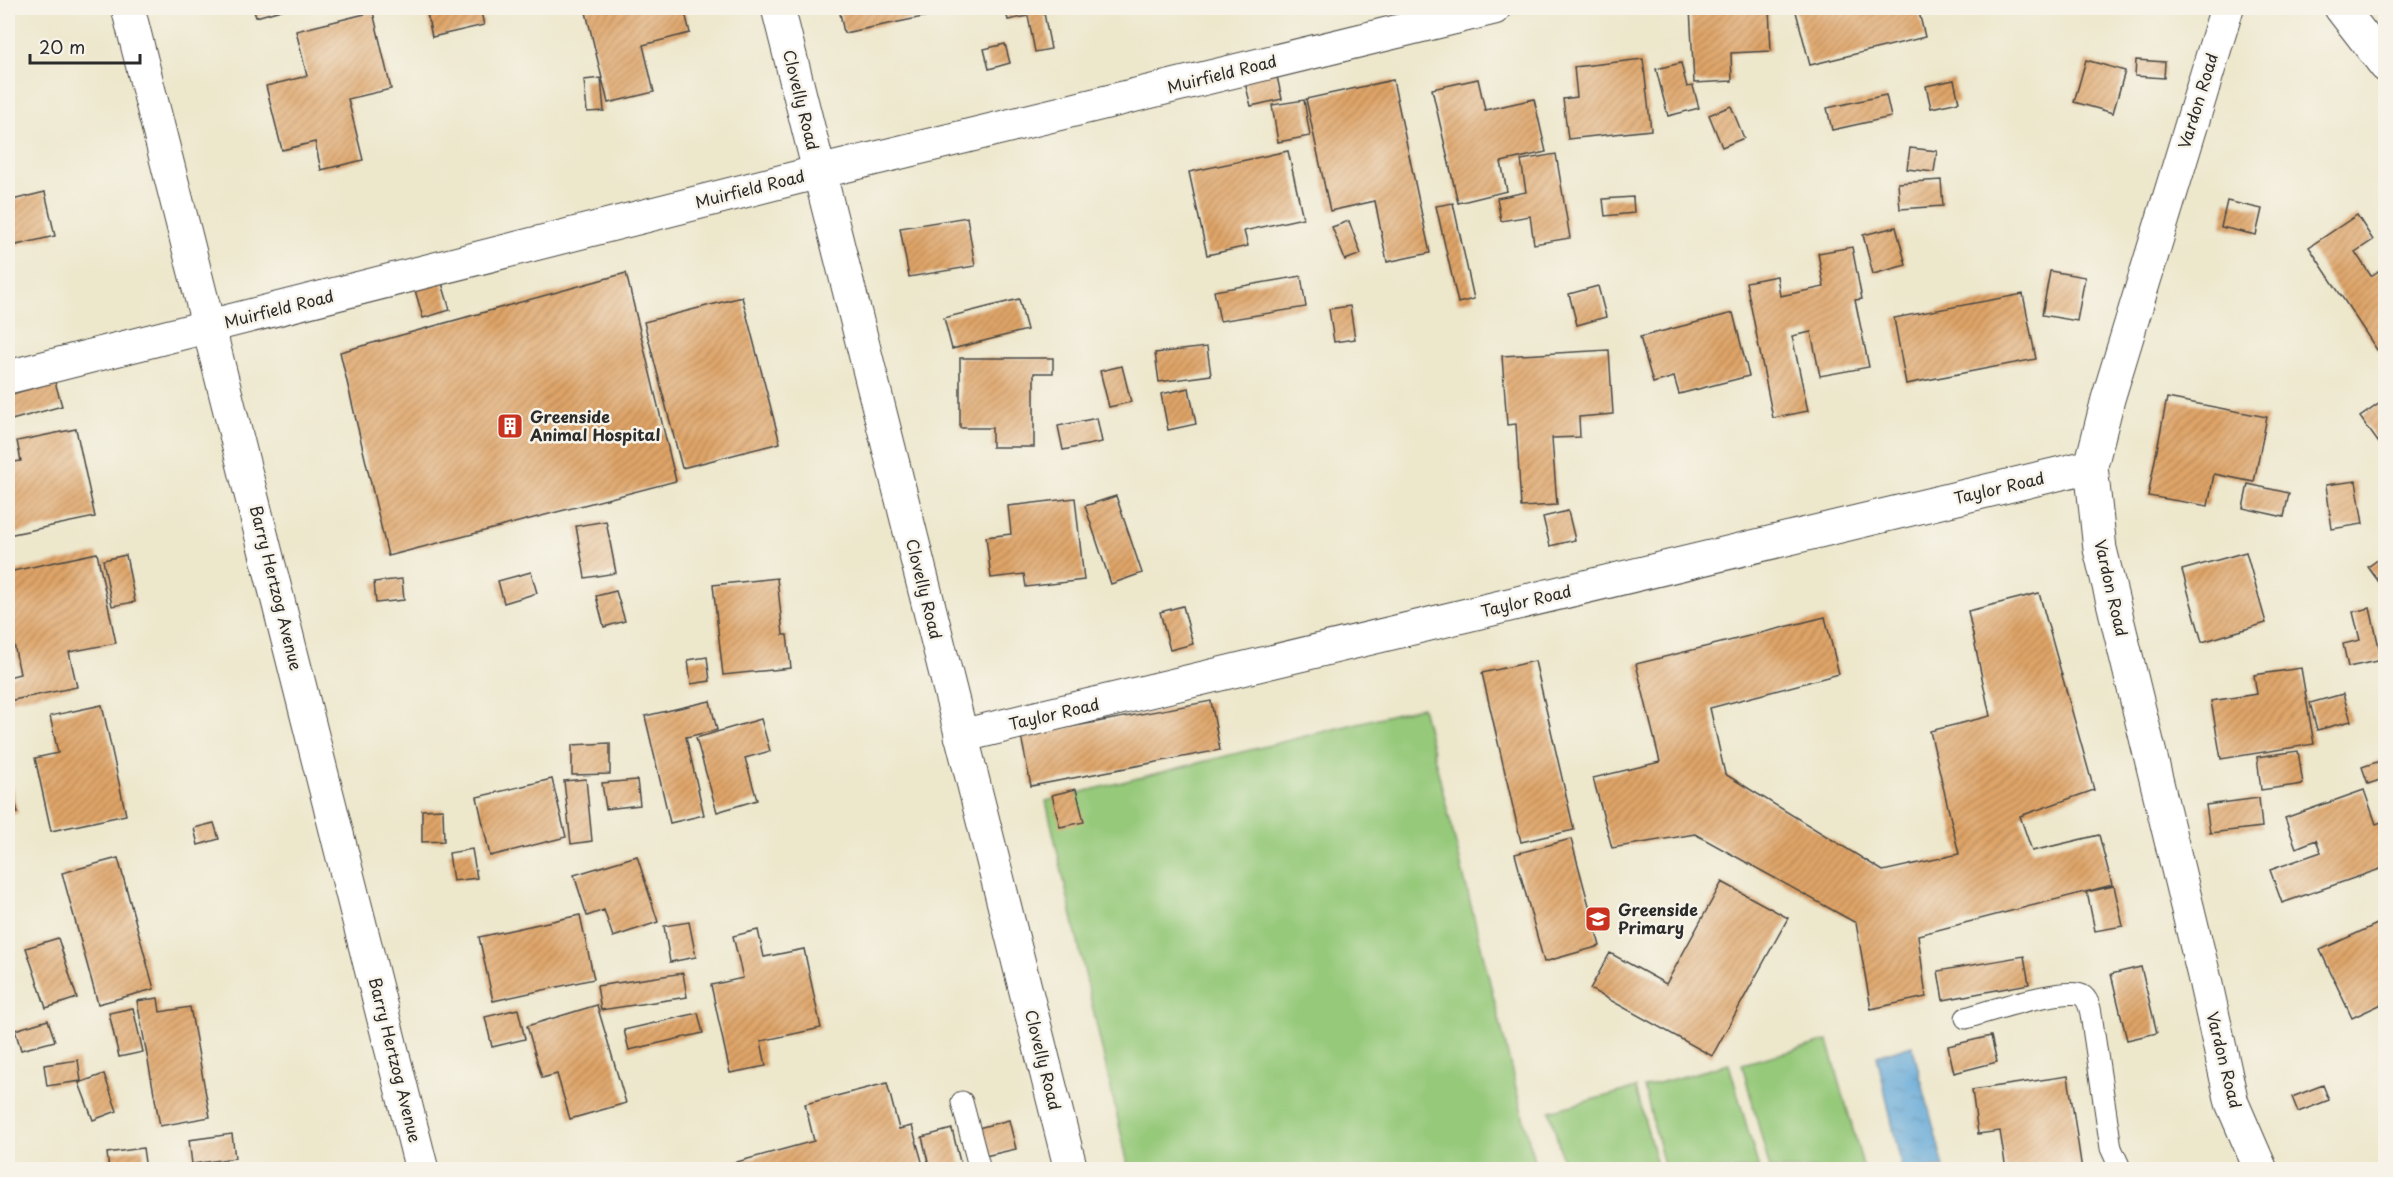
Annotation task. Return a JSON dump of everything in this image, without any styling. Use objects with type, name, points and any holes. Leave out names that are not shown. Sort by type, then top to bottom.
[{"type":"street","name":"Barry Hertzog Avenue","points":[[128,8],[422,1170]]},
{"type":"street","name":"Clovelly Road","points":[[778,8],[1071,1170]]},
{"type":"street","name":"Muirfield Road","points":[[8,377],[819,172],[1494,8]]},
{"type":"street","name":"Vardon Road","points":[[2227,8],[2108,399],[2091,466],[2100,549],[2205,980],[2232,1103],[2261,1170]]},
{"type":"street","points":[[2341,8],[2385,66]]},
{"type":"street","name":"Taylor Road","points":[[961,736],[2091,466]]},
{"type":"lane","points":[[1966,1018],[2056,994],[2074,992],[2083,996],[2089,1004],[2111,1148],[2121,1170]]},
{"type":"lane","points":[[963,1102],[980,1170]]},
{"type":"green space","points":[[1422,707],[1536,1169],[1129,1169],[1046,801]]},
{"type":"green space","points":[[1828,1041],[1864,1169],[1770,1169],[1742,1064]]},
{"type":"green space","points":[[1729,1064],[1759,1169],[1665,1169],[1644,1087]]},
{"type":"green space","points":[[1636,1088],[1658,1169],[1565,1169],[1550,1111]]},
{"type":"water","points":[[1912,1045],[1944,1167],[1902,1169],[1877,1056]]},
{"type":"building","points":[[253,8],[288,8],[256,17]]},
{"type":"building","points":[[426,8],[480,8],[484,25],[432,37]]},
{"type":"building","points":[[585,8],[684,8],[690,33],[643,45],[654,92],[608,103]]},
{"type":"building","points":[[839,8],[926,8],[928,16],[844,33]]},
{"type":"building","points":[[1005,8],[1043,8],[1051,49],[1035,52],[1028,16],[1008,20]]},
{"type":"building","points":[[1690,8],[1769,8],[1771,51],[1731,53],[1732,81],[1694,83]]},
{"type":"building","points":[[1795,8],[1918,8],[1925,37],[1810,65]]},
{"type":"building","points":[[373,12],[391,89],[348,99],[363,160],[321,170],[315,142],[282,150],[266,86],[307,76],[296,31]]},
{"type":"building","points":[[1005,44],[1010,63],[989,69],[984,49]]},
{"type":"building","points":[[1643,59],[1651,130],[1568,139],[1563,99],[1577,97],[1574,67]]},
{"type":"building","points":[[2086,60],[2125,71],[2113,113],[2074,102]]},
{"type":"building","points":[[2136,60],[2165,62],[2164,78],[2135,76]]},
{"type":"building","points":[[1274,63],[1282,99],[1251,106],[1242,71]]},
{"type":"building","points":[[1681,63],[1687,87],[1693,86],[1699,108],[1668,116],[1656,69]]},
{"type":"building","points":[[601,78],[604,111],[587,112],[584,80]]},
{"type":"building","points":[[1478,79],[1485,110],[1534,99],[1546,152],[1501,162],[1507,191],[1458,203],[1432,89]]},
{"type":"building","points":[[1393,80],[1430,253],[1387,262],[1375,201],[1330,211],[1306,99]]},
{"type":"building","points":[[1954,80],[1959,102],[1931,108],[1926,86]]},
{"type":"building","points":[[1886,95],[1891,117],[1832,130],[1827,108]]},
{"type":"building","points":[[1304,100],[1310,136],[1278,142],[1272,105]]},
{"type":"building","points":[[1731,106],[1744,138],[1722,147],[1709,115]]},
{"type":"building","points":[[1910,148],[1937,151],[1934,172],[1907,169]]},
{"type":"building","points":[[1288,151],[1303,218],[1244,231],[1248,246],[1207,255],[1189,172]]},
{"type":"building","points":[[1556,154],[1570,238],[1534,244],[1530,216],[1501,221],[1497,198],[1526,192],[1521,160]]},
{"type":"building","points":[[1941,180],[1943,206],[1900,209],[1898,183]]},
{"type":"building","points":[[45,192],[55,236],[8,247],[8,201]]},
{"type":"building","points":[[1633,197],[1634,213],[1605,216],[1603,199]]},
{"type":"building","points":[[2227,201],[2262,209],[2256,235],[2221,227]]},
{"type":"building","points":[[1453,203],[1474,299],[1458,303],[1436,206]]},
{"type":"building","points":[[2357,215],[2373,240],[2355,252],[2371,276],[2386,266],[2386,344],[2377,350],[2309,247]]},
{"type":"building","points":[[967,217],[975,266],[909,277],[900,228]]},
{"type":"building","points":[[1349,221],[1361,254],[1345,260],[1332,227]]},
{"type":"building","points":[[1896,227],[1906,265],[1873,274],[1863,235]]},
{"type":"building","points":[[1852,247],[1862,299],[1855,300],[1869,367],[1820,376],[1811,332],[1792,336],[1808,411],[1773,418],[1746,282],[1777,276],[1780,296],[1824,287],[1818,253]]},
{"type":"building","points":[[2050,271],[2085,277],[2077,321],[2042,315]]},
{"type":"building","name":"Greenside Animal Hospital","points":[[626,273],[676,481],[388,556],[340,352]]},
{"type":"building","points":[[440,276],[450,310],[423,318],[413,283]]},
{"type":"building","points":[[1301,276],[1306,307],[1220,321],[1214,291]]},
{"type":"building","points":[[1598,286],[1606,317],[1577,325],[1569,294]]},
{"type":"building","points":[[2023,294],[2036,359],[1906,384],[1894,318]]},
{"type":"building","points":[[742,297],[780,443],[682,468],[644,322]]},
{"type":"building","points":[[1019,299],[1027,330],[952,349],[944,318]]},
{"type":"building","points":[[1350,306],[1355,339],[1334,342],[1329,309]]},
{"type":"building","points":[[1733,313],[1749,376],[1679,394],[1674,377],[1653,383],[1640,337]]},
{"type":"building","points":[[1207,347],[1211,375],[1159,382],[1155,353]]},
{"type":"building","points":[[1609,350],[1613,414],[1579,417],[1580,437],[1552,438],[1557,505],[1521,507],[1516,424],[1507,425],[1502,356]]},
{"type":"building","points":[[960,358],[1053,358],[1053,373],[1034,373],[1034,447],[992,447],[992,428],[960,428]]},
{"type":"building","points":[[1122,366],[1131,402],[1109,407],[1100,371]]},
{"type":"building","points":[[55,382],[62,406],[8,421],[8,395]]},
{"type":"building","points":[[1189,388],[1196,424],[1168,430],[1161,394]]},
{"type":"building","points":[[2167,398],[2267,417],[2254,482],[2214,474],[2208,506],[2148,496]]},
{"type":"building","points":[[2386,399],[2386,453],[2360,417]]},
{"type":"building","points":[[1097,418],[1102,442],[1063,450],[1058,426]]},
{"type":"building","points":[[76,429],[95,517],[8,535],[8,463],[21,461],[17,441]]},
{"type":"building","points":[[2356,481],[2363,524],[2332,529],[2326,485]]},
{"type":"building","points":[[2248,484],[2289,493],[2284,517],[2243,508]]},
{"type":"building","points":[[1116,496],[1142,573],[1111,584],[1085,506]]},
{"type":"building","points":[[1075,498],[1084,580],[1026,587],[1024,574],[991,578],[986,537],[1011,534],[1008,506]]},
{"type":"building","points":[[1568,511],[1575,540],[1550,546],[1543,517]]},
{"type":"building","points":[[606,521],[616,573],[585,578],[576,526]]},
{"type":"building","points":[[2246,552],[2266,623],[2202,642],[2182,570]]},
{"type":"building","points":[[97,553],[116,643],[69,652],[77,687],[8,701],[8,677],[20,674],[8,614],[8,572]]},
{"type":"building","points":[[2386,554],[2386,581],[2381,585],[2368,567]]},
{"type":"building","points":[[126,555],[135,602],[112,606],[103,560]]},
{"type":"building","points":[[531,572],[537,593],[504,603],[498,581]]},
{"type":"building","points":[[777,578],[783,635],[787,635],[791,668],[723,675],[713,585]]},
{"type":"building","points":[[402,579],[404,600],[376,603],[374,582]]},
{"type":"building","points":[[616,591],[625,621],[604,627],[596,596]]},
{"type":"building","points":[[2039,593],[2094,790],[2020,816],[2032,851],[2099,835],[2112,885],[1918,935],[1926,997],[1871,1009],[1856,923],[1695,834],[1612,848],[1593,778],[1660,762],[1636,664],[1825,617],[1839,674],[1710,708],[1725,774],[1883,871],[1959,854],[1930,731],[1990,716],[1968,611]]},
{"type":"building","points":[[1183,606],[1193,644],[1170,650],[1160,612]]},
{"type":"building","points":[[2370,608],[2382,660],[2348,667],[2343,644],[2360,640],[2353,612]]},
{"type":"building","points":[[707,657],[710,681],[691,684],[688,660]]},
{"type":"building","points":[[1535,661],[1574,830],[1521,842],[1482,673]]},
{"type":"building","points":[[2301,668],[2314,744],[2221,759],[2211,701],[2257,694],[2254,675]]},
{"type":"building","points":[[2343,694],[2351,721],[2317,730],[2310,703]]},
{"type":"building","points":[[710,701],[717,730],[686,737],[704,815],[670,823],[645,716]]},
{"type":"building","points":[[1211,701],[1220,750],[1031,786],[1021,736]]},
{"type":"building","points":[[102,705],[126,815],[51,831],[35,758],[58,753],[50,716]]},
{"type":"building","points":[[761,719],[770,751],[745,758],[757,800],[717,812],[696,738]]},
{"type":"building","points":[[610,743],[610,774],[572,775],[572,745]]},
{"type":"building","points":[[2298,751],[2303,784],[2261,790],[2257,757]]},
{"type":"building","points":[[2386,759],[2386,778],[2368,784],[2362,767]]},
{"type":"building","points":[[8,774],[18,813],[8,815]]},
{"type":"building","points":[[552,779],[566,837],[490,856],[477,797]]},
{"type":"building","points":[[586,779],[592,841],[571,844],[564,781]]},
{"type":"building","points":[[637,780],[640,805],[606,809],[602,783]]},
{"type":"building","points":[[1076,789],[1084,822],[1060,827],[1052,795]]},
{"type":"building","points":[[2364,790],[2376,824],[2386,820],[2386,867],[2282,903],[2270,870],[2321,852],[2316,840],[2296,848],[2285,818]]},
{"type":"building","points":[[2259,798],[2262,827],[2210,833],[2206,805]]},
{"type":"building","points":[[443,809],[444,841],[422,842],[422,810]]},
{"type":"building","points":[[214,823],[219,839],[198,845],[194,828]]},
{"type":"building","points":[[1571,839],[1600,946],[1544,962],[1515,854]]},
{"type":"building","points":[[472,849],[477,878],[453,881],[449,853]]},
{"type":"building","points":[[637,856],[658,922],[613,937],[604,910],[587,916],[574,875]]},
{"type":"building","points":[[118,858],[154,989],[98,1004],[62,873]]},
{"type":"building","points":[[1722,882],[1788,918],[1712,1056],[1590,989],[1610,953],[1666,984]]},
{"type":"building","points":[[2114,886],[2123,926],[2095,931],[2087,892]]},
{"type":"building","points":[[580,915],[594,979],[493,1001],[479,937]]},
{"type":"building","points":[[2386,920],[2386,1002],[2352,1018],[2320,950]]},
{"type":"building","points":[[689,922],[696,957],[670,962],[664,926]]},
{"type":"building","points":[[758,930],[764,957],[804,949],[821,1028],[761,1041],[766,1066],[730,1073],[711,985],[743,978],[733,936]]},
{"type":"building","points":[[58,938],[77,998],[46,1008],[26,948]]},
{"type":"building","points":[[2024,956],[2029,984],[1943,1000],[1938,971]]},
{"type":"building","points":[[2141,967],[2157,1033],[2127,1040],[2111,974]]},
{"type":"building","points":[[683,973],[687,997],[601,1010],[597,986]]},
{"type":"building","points":[[158,998],[160,1012],[190,1007],[210,1117],[160,1126],[137,1001]]},
{"type":"building","points":[[597,1005],[626,1103],[570,1119],[557,1074],[542,1078],[527,1026]]},
{"type":"building","points":[[133,1008],[143,1052],[119,1057],[109,1013]]},
{"type":"building","points":[[518,1009],[525,1039],[492,1047],[485,1017]]},
{"type":"building","points":[[698,1013],[703,1033],[629,1050],[624,1030]]},
{"type":"building","points":[[48,1020],[55,1041],[21,1050],[15,1030]]},
{"type":"building","points":[[1991,1036],[1997,1062],[1954,1073],[1948,1046]]},
{"type":"building","points":[[78,1060],[81,1081],[47,1086],[44,1065]]},
{"type":"building","points":[[104,1074],[117,1111],[93,1120],[79,1083]]},
{"type":"building","points":[[2068,1076],[2082,1170],[2006,1170],[2000,1131],[1978,1134],[1972,1090]]},
{"type":"building","points":[[887,1083],[899,1129],[912,1126],[923,1165],[908,1170],[707,1170],[814,1141],[805,1104]]},
{"type":"building","points":[[2323,1085],[2329,1100],[2298,1112],[2292,1097]]},
{"type":"building","points":[[1009,1120],[1016,1149],[985,1156],[978,1128]]},
{"type":"building","points":[[952,1129],[962,1170],[930,1170],[922,1137]]},
{"type":"building","points":[[232,1134],[235,1158],[192,1164],[189,1140]]},
{"type":"building","points":[[143,1148],[146,1170],[109,1170],[107,1153]]},
{"type":"place","name":"Greenside Animal Hospital","points":[[510,426]]},
{"type":"place","name":"Greenside Primary","points":[[1598,919]]}]
